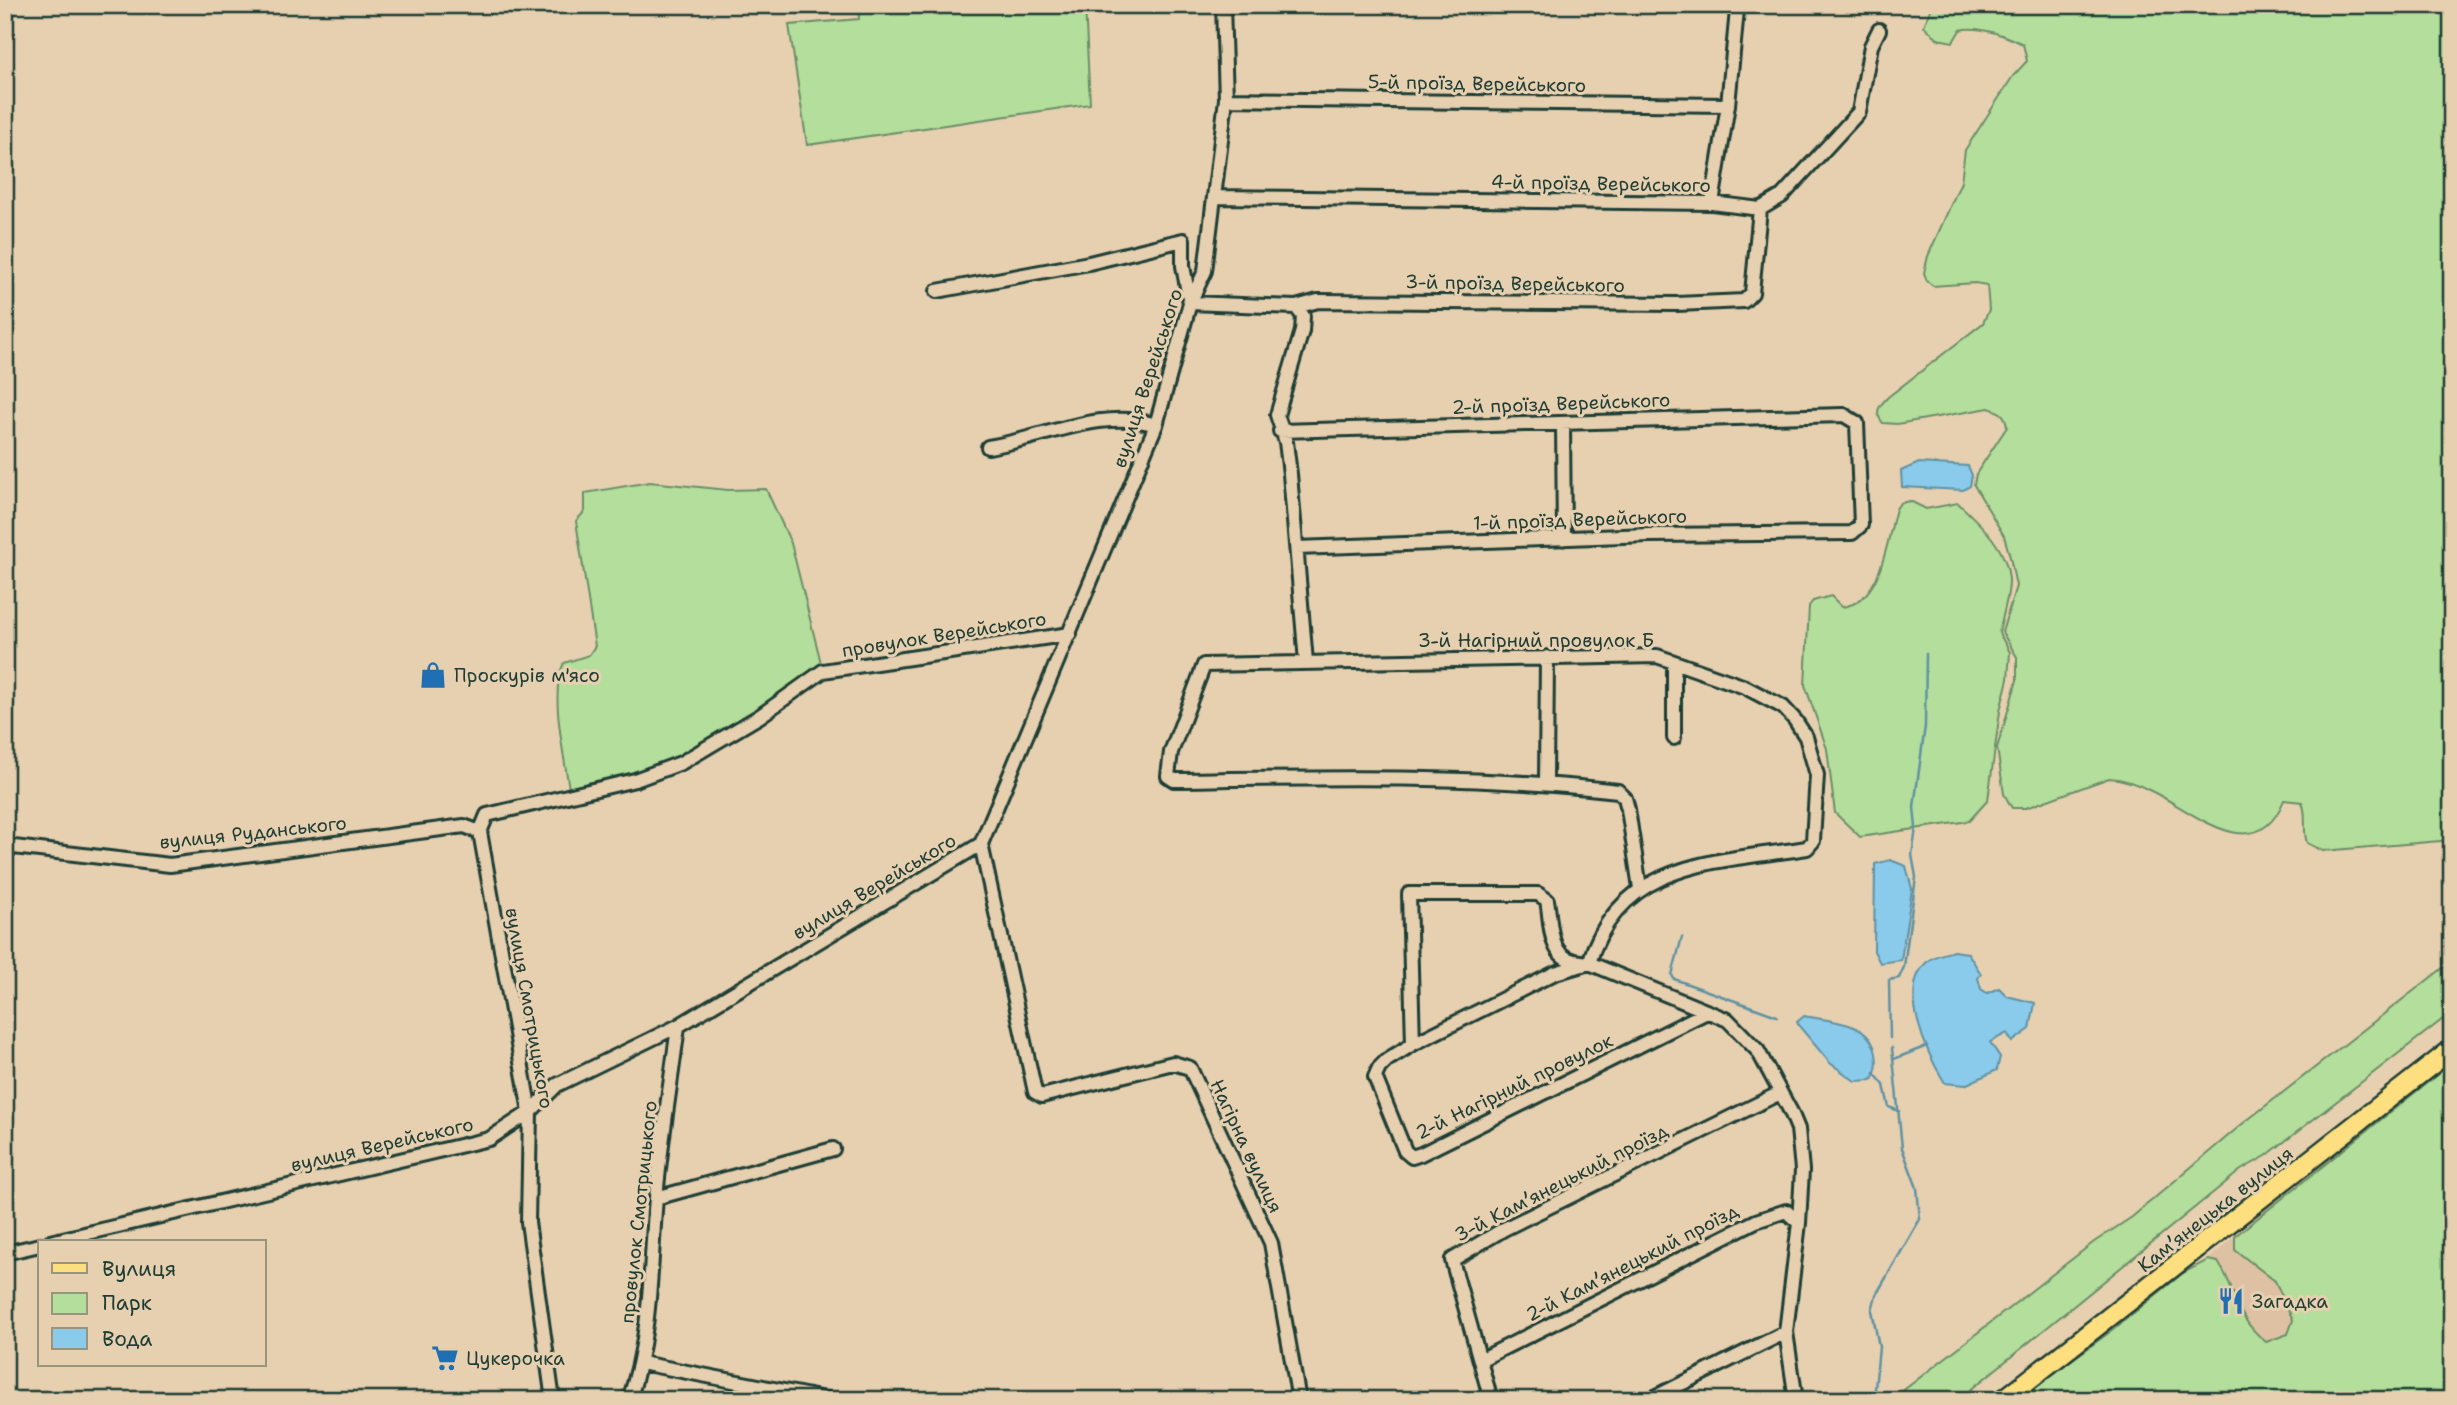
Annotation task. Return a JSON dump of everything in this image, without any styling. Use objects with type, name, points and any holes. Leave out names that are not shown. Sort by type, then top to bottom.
[{"type":"main road","name":"Камʼянецька вулиця","points":[[2003,1400],[2452,1049]]},
{"type":"street","name":"вулиця Верейського","points":[[59,1240],[489,1139],[530,1112],[556,1085],[678,1026],[981,844],[1156,425],[1190,303],[1205,271],[1226,99],[1223,5]]},
{"type":"street","points":[[1712,203],[1728,105],[1733,8]]},
{"type":"street","points":[[1760,209],[1782,197],[1859,112],[1871,46],[1879,30]]},
{"type":"street","name":"5-й проїзд Верейського","points":[[1226,99],[1728,105]]},
{"type":"street","name":"4-й проїзд Верейського","points":[[1216,197],[1712,203],[1760,209]]},
{"type":"street","name":"3-й проїзд Верейського","points":[[1190,303],[1296,307],[1318,300],[1663,304],[1744,301],[1752,293],[1760,209]]},
{"type":"street","points":[[937,291],[1088,263],[1183,240],[1183,266],[1190,303]]},
{"type":"street","points":[[1296,307],[1303,316],[1302,331],[1277,415],[1280,431],[1286,442],[1306,662]]},
{"type":"street","name":"2-й проїзд Верейського","points":[[1280,431],[1844,415],[1857,423],[1861,525]]},
{"type":"street","points":[[988,447],[1024,442],[1117,418],[1137,418],[1156,425]]},
{"type":"street","points":[[1563,423],[1563,539]]},
{"type":"street","name":"1-й проїзд Верейського","points":[[1297,548],[1852,533],[1861,525]]},
{"type":"street","name":"провулок Верейського","points":[[480,832],[487,815],[635,780],[681,763],[760,716],[823,671],[1070,634]]},
{"type":"street","name":"3-й Нагірний провулок Б","points":[[1657,656],[1745,687],[1783,707],[1806,737],[1817,775],[1812,841],[1807,848],[1685,869],[1640,888],[1625,798],[1618,790],[1546,782],[1464,778],[1174,780],[1168,776],[1171,752],[1204,665],[1306,662],[1657,656]]},
{"type":"street","points":[[1546,782],[1547,657]]},
{"type":"street","points":[[1674,663],[1674,738]]},
{"type":"street","name":"вулиця Руданського","points":[[5,846],[170,865],[464,826],[480,832]]},
{"type":"street","name":"вулиця Смотрицького","points":[[480,832],[530,1112],[528,1222],[553,1400]]},
{"type":"street","name":"Нагірна вулиця","points":[[981,844],[1035,1092],[1042,1096],[1173,1063],[1189,1068],[1271,1242],[1299,1400]]},
{"type":"street","points":[[1589,963],[1595,942],[1605,924],[1640,888]]},
{"type":"street","points":[[1413,1044],[1409,894],[1504,893],[1545,896],[1557,952],[1565,960],[1589,963],[1728,1020],[1758,1051],[1798,1129],[1802,1170],[1799,1223],[1786,1332],[1796,1400]]},
{"type":"street","points":[[1555,973],[1565,960]]},
{"type":"street","name":"2-й Нагірний провулок","points":[[1589,963],[1555,973],[1413,1044],[1379,1068],[1376,1077],[1405,1151],[1412,1157],[1706,1012]]},
{"type":"street","name":"провулок Смотрицького","points":[[628,1400],[641,1363],[652,1293],[656,1198],[678,1026]]},
{"type":"street","name":"3-й Камʼянецький проїзд","points":[[1491,1400],[1482,1359],[1452,1259],[1504,1229],[1780,1093]]},
{"type":"street","points":[[656,1198],[833,1149]]},
{"type":"street","name":"2-й Камʼянецький проїзд","points":[[1482,1359],[1756,1221],[1786,1212],[1799,1223]]},
{"type":"street","points":[[5,1253],[38,1245]]},
{"type":"street","points":[[1649,1400],[1786,1332]]},
{"type":"street","points":[[641,1363],[830,1400]]},
{"type":"shaded area","points":[[2235,1236],[2235,1250],[2275,1281],[2293,1320],[2288,1334],[2266,1343],[2237,1310],[2228,1278],[2218,1262],[2208,1260]]},
{"type":"green space","points":[[858,5],[1085,5],[1090,104],[807,145],[789,25],[859,19]]},
{"type":"green space","points":[[1932,5],[2452,5],[2452,840],[2323,851],[2307,843],[2302,802],[2284,800],[2272,821],[2257,831],[2240,833],[2204,821],[2141,786],[2109,778],[2026,808],[2012,808],[2004,794],[1997,748],[2017,680],[2017,657],[2002,632],[2016,586],[2004,536],[1974,485],[1976,474],[2007,427],[2004,416],[1989,408],[1897,424],[1883,423],[1878,415],[1880,406],[1888,397],[1983,323],[1989,310],[1987,285],[1975,283],[1933,286],[1924,273],[1928,256],[1961,182],[1965,150],[2013,76],[2027,61],[2023,44],[1992,32],[1967,29],[1960,30],[1953,42],[1938,39],[1924,26]]},
{"type":"green space","points":[[650,482],[728,490],[766,489],[791,543],[823,671],[710,748],[570,796],[558,709],[560,676],[564,663],[589,655],[595,646],[576,521],[585,511],[585,493]]},
{"type":"green space","points":[[1910,501],[1926,509],[1958,503],[1998,546],[2009,579],[1999,633],[2010,652],[2008,679],[2000,711],[1988,800],[1969,821],[1860,837],[1835,813],[1827,749],[1805,685],[1809,606],[1813,601],[1831,596],[1842,607],[1855,603],[1866,594],[1881,568],[1896,509],[1900,503]]},
{"type":"green space","points":[[2452,961],[2452,1012],[2266,1156],[2241,1170],[1958,1400],[1891,1400],[2094,1242],[2132,1217],[2241,1125]]},
{"type":"green space","points":[[2452,1063],[2452,1398],[2017,1400],[2114,1329],[2183,1273],[2208,1260],[2218,1262],[2242,1313],[2255,1332],[2266,1342],[2288,1334],[2293,1320],[2275,1281],[2235,1250],[2235,1236]]},
{"type":"water","points":[[1919,463],[1968,466],[1972,475],[1970,486],[1963,490],[1902,487],[1901,471]]},
{"type":"water","points":[[1890,860],[1906,866],[1912,889],[1901,960],[1880,963],[1874,951],[1875,864]]},
{"type":"water","points":[[1953,951],[1968,953],[1981,974],[1978,978],[1981,989],[1987,993],[1999,988],[2007,996],[2035,1003],[2030,1029],[2012,1042],[2007,1033],[1990,1042],[2000,1057],[1997,1070],[1965,1085],[1945,1083],[1924,1040],[1915,1004],[1919,973],[1930,959]]},
{"type":"water","points":[[1804,1016],[1848,1024],[1866,1035],[1873,1043],[1877,1058],[1872,1080],[1855,1081],[1830,1063],[1799,1026],[1797,1022]]},
{"type":"waterway","points":[[1890,1038],[1889,980],[1899,978],[1904,967],[1916,877],[1912,855],[1916,828],[1914,807],[1925,726],[1926,654]]},
{"type":"waterway","points":[[1682,937],[1672,975],[1674,979],[1777,1016]]},
{"type":"waterway","points":[[1894,1059],[1927,1046]]},
{"type":"waterway","points":[[1874,1400],[1879,1347],[1872,1310],[1876,1295],[1920,1219],[1917,1188],[1902,1148],[1892,1048]]},
{"type":"waterway","points":[[1874,1073],[1884,1085],[1889,1107],[1899,1111]]},
{"type":"place","name":"Проскурів м'ясо","points":[[433,675]]},
{"type":"place","name":"Загадка","points":[[2231,1301]]},
{"type":"place","name":"Цукерочка","points":[[445,1358]]}]
